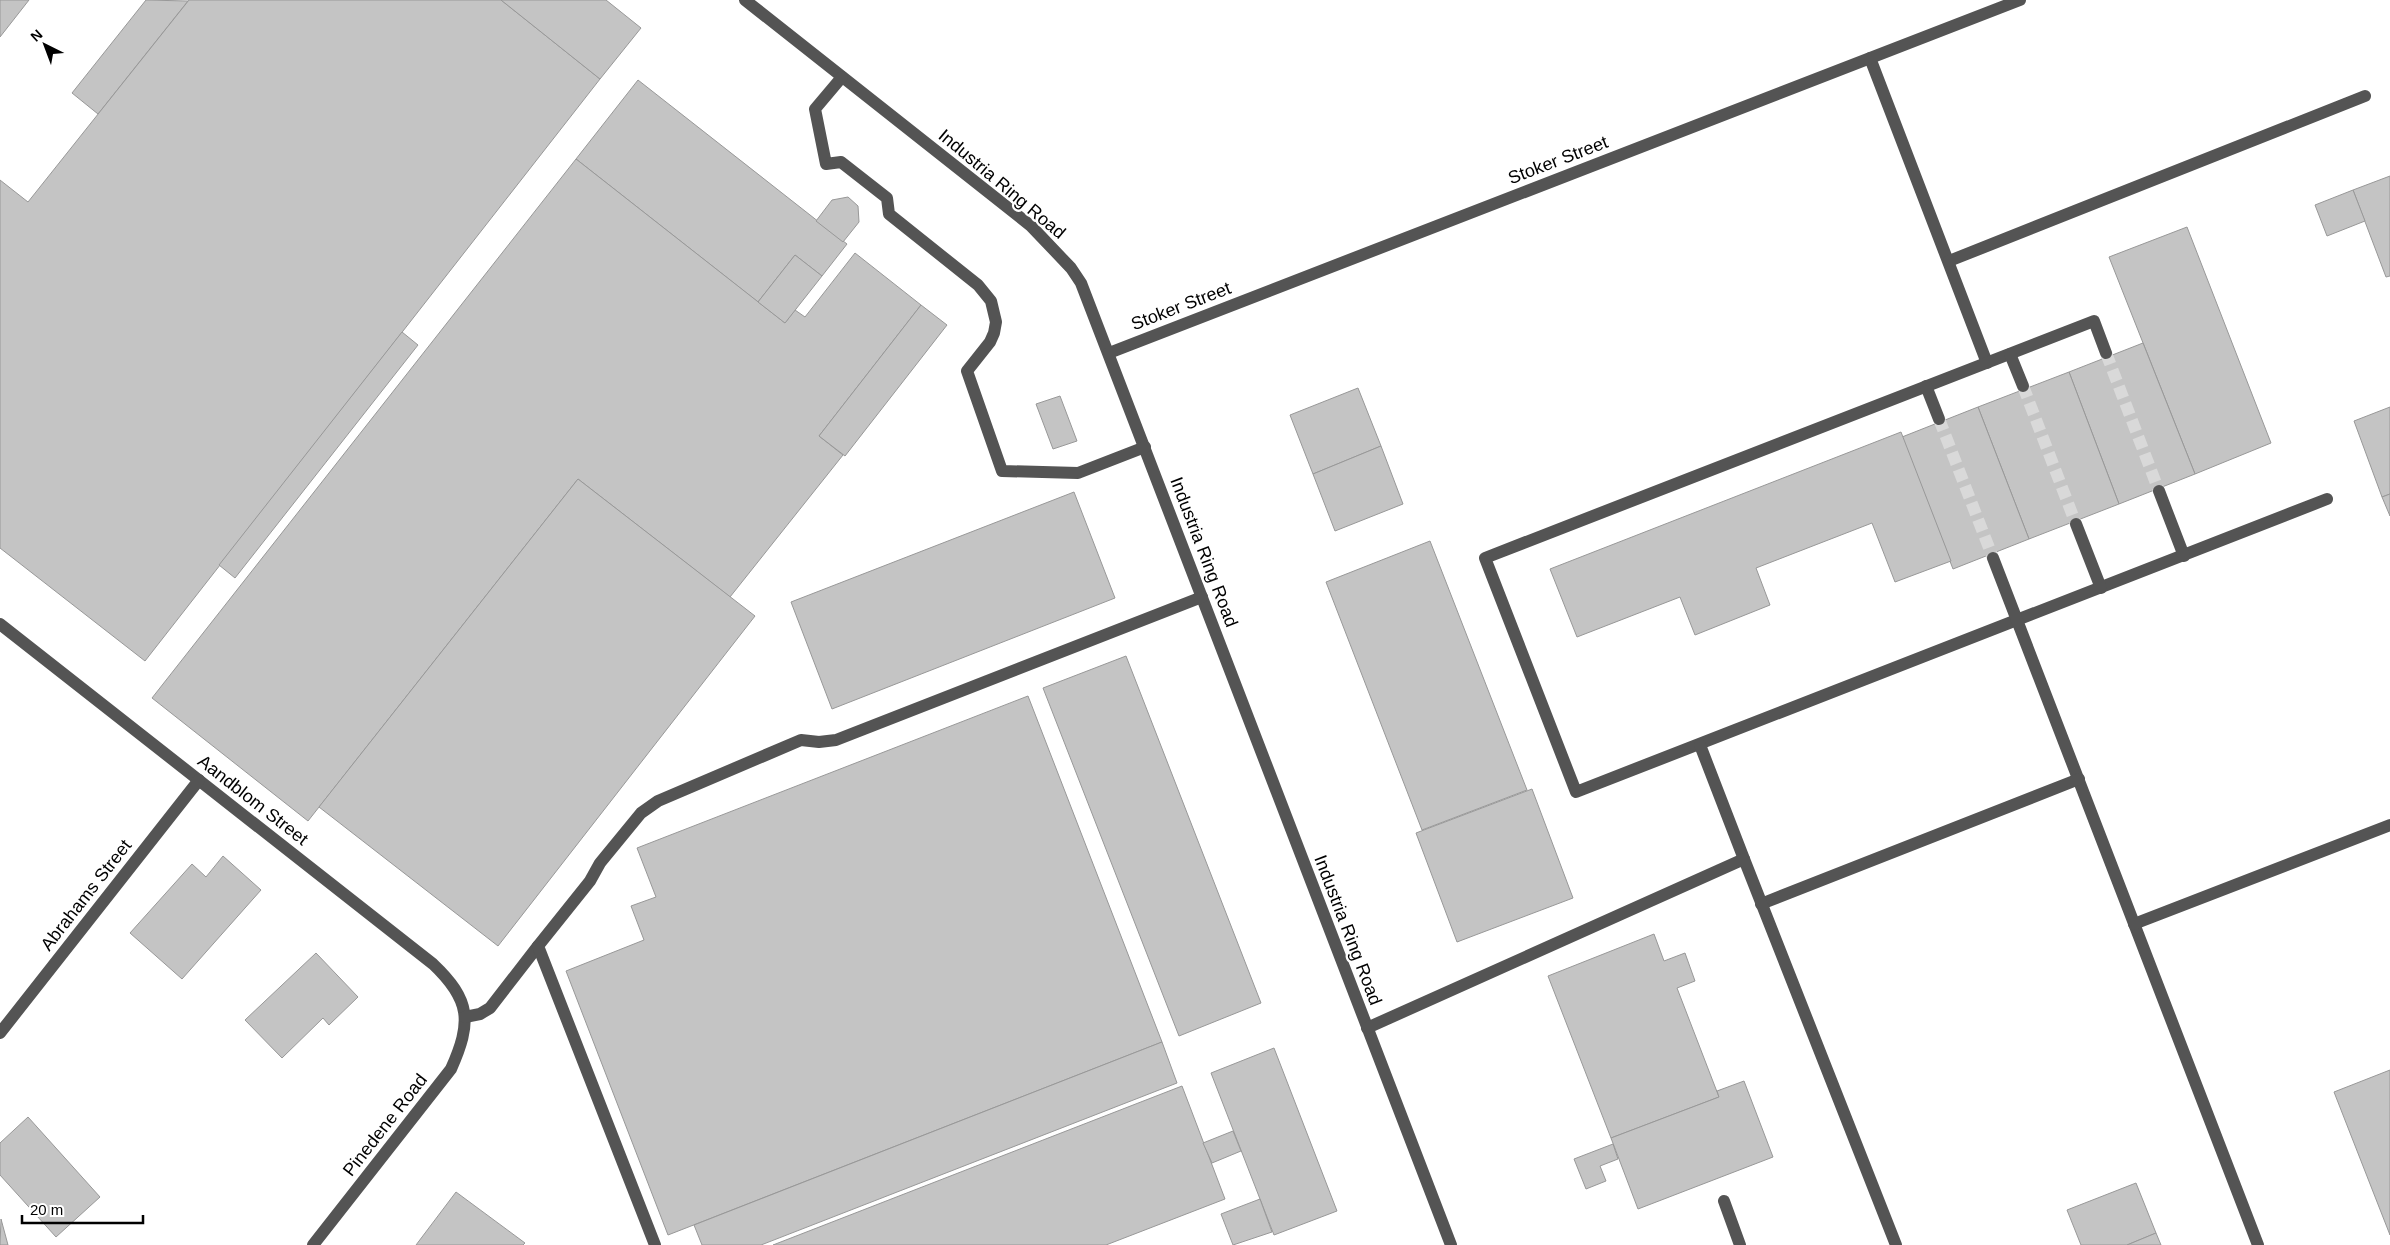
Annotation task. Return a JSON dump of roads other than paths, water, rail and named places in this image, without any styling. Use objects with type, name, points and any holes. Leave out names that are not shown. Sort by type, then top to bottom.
[{"type":"street","name":"Industria Ring Road","points":[[745,0],[1031,226],[1056,251],[1081,283],[1451,1245]]},
{"type":"street","name":"Stoker Street","points":[[1109,353],[2020,0]]},
{"type":"street","points":[[1870,58],[1987,364]]},
{"type":"street","points":[[842,77],[816,109],[826,164],[841,162],[887,198],[889,214],[978,285],[991,301],[996,322],[994,333],[990,342],[967,372],[1002,470],[1078,473],[1145,447]]},
{"type":"street","points":[[1948,261],[2366,96]]},
{"type":"street","points":[[2106,353],[2094,321],[1485,558],[1576,792],[2327,499]]},
{"type":"street","points":[[2010,354],[2023,386]]},
{"type":"street","points":[[1926,386],[1939,419]]},
{"type":"street","points":[[2159,491],[2184,556]]},
{"type":"street","points":[[2076,524],[2101,588]]},
{"type":"street","points":[[1993,558],[2258,1245]]},
{"type":"street","points":[[465,1017],[480,1014],[490,1008],[590,881],[600,863],[642,813],[658,801],[801,740],[820,742],[836,740],[1202,597]]},
{"type":"street","name":"Aandblom Street","points":[[0,624],[434,964],[456,988],[463,1004],[465,1017]]},
{"type":"street","points":[[1700,745],[1896,1245]]},
{"type":"street","points":[[1761,904],[2079,779]]},
{"type":"street","name":"Abrahams Street","points":[[0,1032],[199,780]]},
{"type":"street","points":[[2134,924],[2390,824]]},
{"type":"street","points":[[1367,1028],[1744,859]]},
{"type":"street","points":[[538,946],[654,1245]]},
{"type":"street","name":"Pinedene Road","points":[[313,1245],[451,1069],[460,1049],[465,1017]]},
{"type":"street","points":[[1724,1202],[1740,1245]]},
{"type":"tunnel","points":[[2106,353],[2159,491]]},
{"type":"tunnel","points":[[2023,386],[2076,524]]},
{"type":"tunnel","points":[[1939,419],[1993,558]]}]
